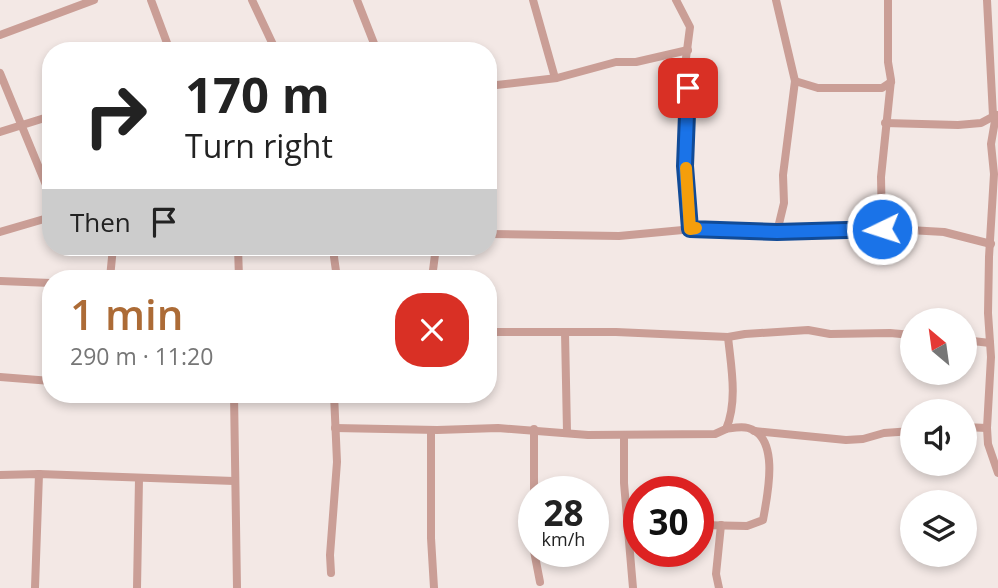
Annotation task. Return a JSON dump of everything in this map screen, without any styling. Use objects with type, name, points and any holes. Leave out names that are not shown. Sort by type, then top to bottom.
[{"type":"street","points":[[0,35],[94,0]]},
{"type":"street","points":[[151,0],[167,42]]},
{"type":"street","points":[[252,0],[272,42]]},
{"type":"street","points":[[357,0],[373,42]]},
{"type":"street","points":[[534,0],[555,78]]},
{"type":"street","points":[[676,0],[690,27],[686,58],[688,88],[685,166],[690,229]]},
{"type":"street","points":[[776,0],[794,81],[783,175],[784,203],[777,232]]},
{"type":"street","points":[[882,229],[881,177],[891,82],[888,0]]},
{"type":"street","points":[[987,0],[996,115],[991,144],[994,174],[991,200],[994,276],[988,313],[990,343],[987,428],[988,444],[998,473]]},
{"type":"street","points":[[497,85],[555,78],[616,62],[636,62],[688,50]]},
{"type":"street","points":[[0,74],[42,175]]},
{"type":"street","points":[[794,81],[818,88],[882,88],[891,82]]},
{"type":"street","points":[[882,88],[889,97]]},
{"type":"street","points":[[885,123],[958,125],[981,123],[996,115]]},
{"type":"street","points":[[0,132],[42,119]]},
{"type":"street","points":[[981,123],[991,144]]},
{"type":"street","points":[[0,232],[42,220]]},
{"type":"street","points":[[497,234],[619,236],[690,229],[777,232],[882,229],[944,232],[991,244]]},
{"type":"street","points":[[0,281],[42,283]]},
{"type":"street","points":[[497,332],[728,337],[808,330],[830,334],[900,334]]},
{"type":"street","points":[[565,332],[567,432]]},
{"type":"street","points":[[726,429],[733,372],[728,337]]},
{"type":"street","points":[[977,342],[990,343]]},
{"type":"street","points":[[0,377],[42,380]]},
{"type":"street","points":[[989,406],[998,396]]},
{"type":"street","points":[[233,403],[237,588]]},
{"type":"street","points":[[331,573],[337,462],[334,403]]},
{"type":"street","points":[[335,428],[534,429],[624,435],[706,434],[743,428],[846,440],[900,432]]},
{"type":"street","points":[[977,428],[987,428]]},
{"type":"street","points":[[534,429],[534,476]]},
{"type":"street","points":[[431,430],[434,588]]},
{"type":"street","points":[[714,526],[747,526],[763,520],[770,478],[769,465],[765,445],[754,431]]},
{"type":"street","points":[[624,435],[624,483],[633,588]]},
{"type":"street","points":[[35,588],[39,474]]},
{"type":"street","points":[[0,475],[234,481]]},
{"type":"street","points":[[137,588],[139,479]]},
{"type":"street","points":[[719,588],[716,574],[721,526]]},
{"type":"street","points":[[537,567],[540,582]]},
{"type":"slow traffic","points":[[686,168],[690,229],[696,228]]},
{"type":"route","points":[[688,88],[685,166],[690,229],[783,232],[882,229]]}]
